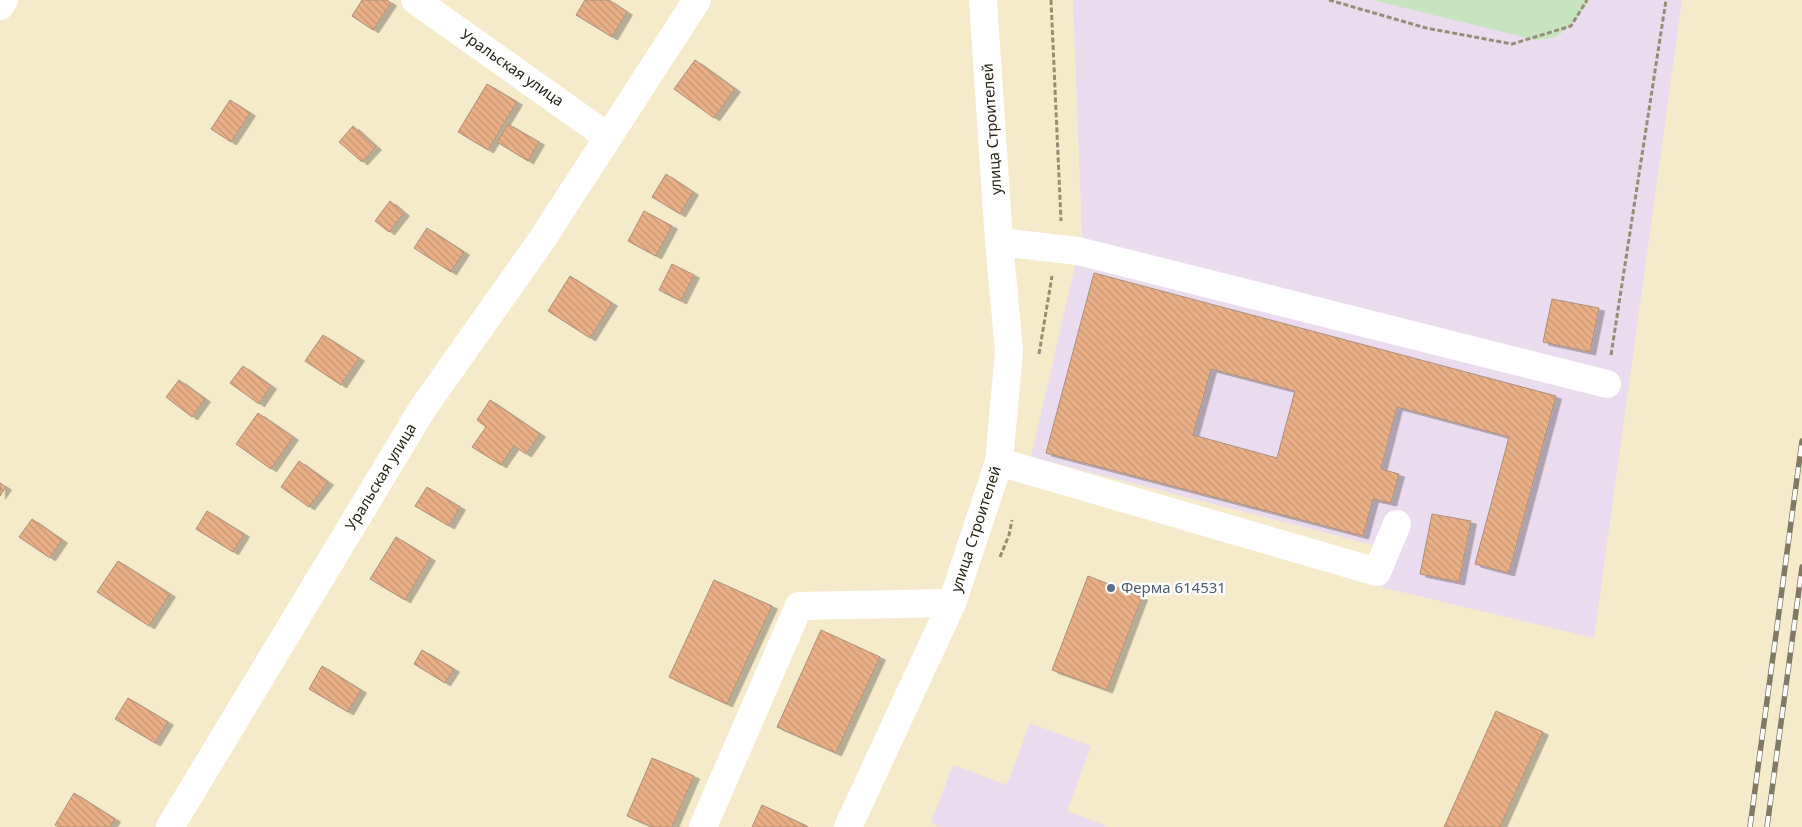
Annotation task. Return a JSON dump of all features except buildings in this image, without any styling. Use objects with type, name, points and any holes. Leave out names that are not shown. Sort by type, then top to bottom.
[{"type":"street","points":[[0,6],[4,0]]},
{"type":"street","name":"Уральская улица","points":[[415,0],[608,137]]},
{"type":"street","name":"Уральская улица","points":[[170,827],[423,408],[541,241],[697,0]]},
{"type":"street","name":"улица Строителей","points":[[848,827],[952,603],[998,462],[1009,351],[999,242],[983,0]]},
{"type":"street","points":[[999,242],[1078,250],[1607,384]]},
{"type":"street","points":[[998,462],[1377,572],[1397,524]]},
{"type":"street","points":[[702,827],[798,606],[952,603]]},
{"type":"path","points":[[1329,0],[1426,28],[1512,44],[1571,26],[1587,0]]},
{"type":"path","points":[[1607,384],[1666,0]]},
{"type":"shaded area","points":[[1073,0],[1682,0],[1594,638],[1364,583],[1373,545],[1031,457],[1082,236]]},
{"type":"shaded area","points":[[1030,723],[1091,746],[1067,811],[1110,827],[942,827],[931,823],[953,765],[1007,785]]},
{"type":"green space","points":[[1372,0],[1590,0],[1571,26],[1554,38],[1536,40]]},
{"type":"railway","points":[[1750,827],[1802,441]]},
{"type":"railway","points":[[1767,827],[1802,567]]},
{"type":"place","name":"Ферма 614531","points":[[1111,588]]}]
